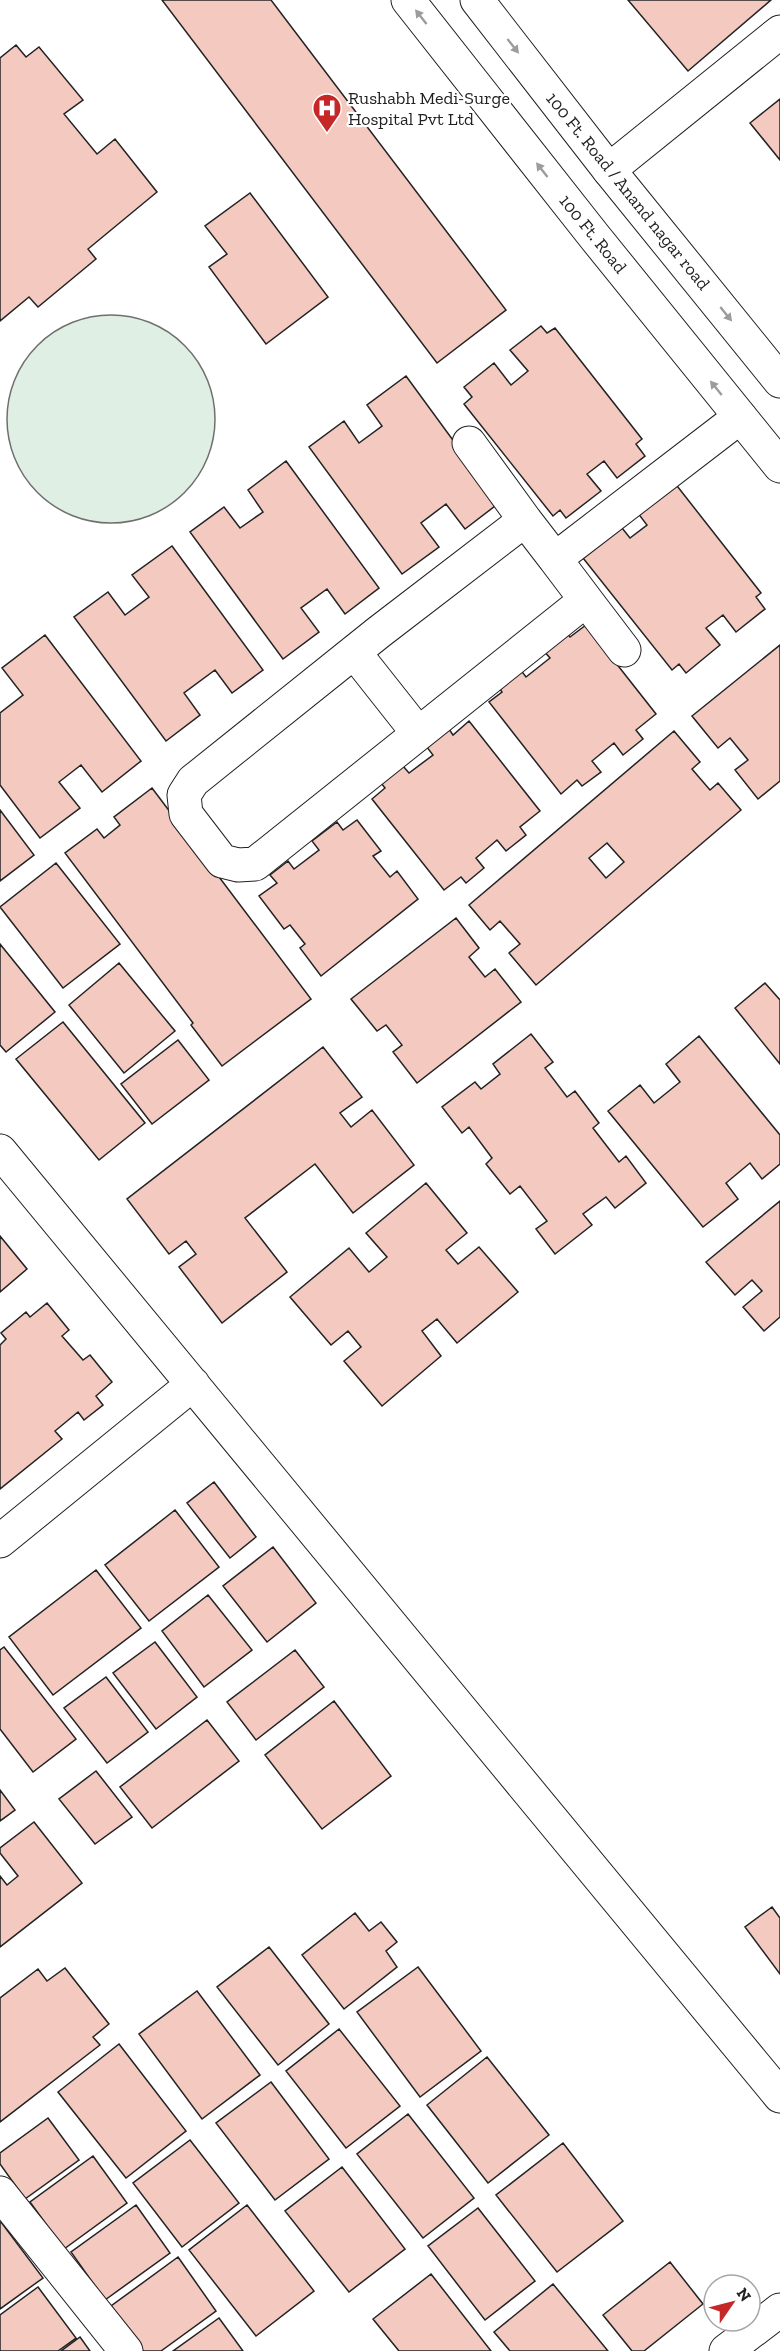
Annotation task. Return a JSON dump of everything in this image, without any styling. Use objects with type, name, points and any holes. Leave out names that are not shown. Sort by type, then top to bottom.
[{"type":"street","name":"100 Ft. Road","points":[[408,0],[780,466]]},
{"type":"street","name":"100 Ft. Road / Anand nagar road","points":[[477,0],[609,170],[779,376]]},
{"type":"street","points":[[609,170],[780,32]]},
{"type":"street","points":[[555,559],[740,417]]},
{"type":"street","points":[[469,443],[624,650]]},
{"type":"street","points":[[525,520],[354,652],[193,781],[184,795],[186,814],[222,861],[238,865],[255,864],[586,600]]},
{"type":"street","points":[[354,652],[418,733]]},
{"type":"street","points":[[0,1151],[780,2096]]},
{"type":"street","points":[[0,1540],[193,1384]]},
{"type":"street","points":[[0,2193],[126,2351]]},
{"type":"street","points":[[726,2351],[780,2310]]},
{"type":"green space","points":[[111,315],[131,317],[151,323],[177,339],[191,353],[207,379],[213,399],[215,419],[213,439],[207,459],[191,485],[177,499],[151,515],[131,521],[111,523],[91,521],[71,515],[45,499],[31,485],[15,459],[9,439],[7,419],[9,399],[15,379],[31,353],[45,339],[71,323],[91,317]]},
{"type":"building","points":[[162,0],[271,0],[506,310],[437,363]]},
{"type":"building","points":[[628,0],[771,0],[688,71]]},
{"type":"building","points":[[16,45],[26,57],[39,47],[83,100],[64,114],[97,154],[115,139],[157,192],[88,249],[96,259],[38,307],[29,297],[0,321],[0,58]]},
{"type":"building","points":[[780,99],[780,160],[750,123]]},
{"type":"building","points":[[250,193],[328,297],[266,344],[209,267],[227,254],[205,226]]},
{"type":"building","points":[[541,326],[547,333],[555,328],[642,439],[636,444],[645,456],[617,478],[604,461],[587,474],[601,491],[566,518],[560,510],[553,516],[464,404],[472,397],[464,387],[494,363],[511,385],[528,371],[510,350]]},
{"type":"building","points":[[406,376],[499,503],[465,529],[446,504],[421,523],[439,547],[402,574],[309,447],[344,421],[359,443],[382,426],[367,405]]},
{"type":"building","points":[[286,461],[379,588],[345,614],[327,589],[301,608],[319,632],[283,659],[190,532],[224,507],[240,528],[263,512],[248,490]]},
{"type":"building","points":[[674,482],[761,593],[756,597],[765,609],[736,632],[723,615],[706,628],[720,645],[686,673],[679,664],[672,670],[583,558],[614,518],[630,538],[647,525],[631,504]]},
{"type":"building","points":[[172,546],[263,670],[232,693],[215,670],[184,693],[200,715],[166,741],[74,617],[108,592],[125,615],[149,597],[132,575]]},
{"type":"building","points":[[586,625],[656,714],[636,730],[643,739],[623,755],[614,743],[592,761],[601,772],[582,786],[577,780],[561,794],[489,702],[502,692],[498,686],[520,669],[526,677],[550,658],[543,650],[566,632],[570,637]]},
{"type":"building","points":[[45,635],[141,761],[102,792],[81,765],[59,782],[80,808],[40,838],[0,785],[0,713],[23,695],[2,668]]},
{"type":"building","points":[[780,645],[780,781],[758,799],[735,770],[748,760],[730,738],[718,748],[692,716]]},
{"type":"building","points":[[469,721],[540,811],[520,827],[526,835],[506,851],[497,840],[476,858],[484,868],[466,883],[461,877],[444,890],[372,799],[385,788],[381,783],[403,766],[409,773],[433,755],[426,746],[449,729],[453,735]]},
{"type":"building","points":[[674,731],[700,762],[692,769],[710,790],[718,783],[741,810],[536,985],[509,953],[520,944],[500,921],[490,930],[469,905]],"holes":[[[607,843],[624,862],[606,878],[589,858]]]},
{"type":"building","points":[[152,788],[311,999],[222,1066],[191,1025],[193,1023],[65,853],[97,829],[104,838],[120,825],[114,817]]},
{"type":"building","points":[[0,810],[34,855],[0,881]]},
{"type":"building","points":[[357,820],[381,851],[373,856],[390,877],[397,871],[418,899],[321,976],[300,948],[305,944],[290,925],[284,929],[259,896],[277,883],[270,875],[288,861],[294,869],[319,850],[312,841],[337,822],[343,830]]},
{"type":"building","points":[[56,863],[120,944],[63,988],[0,907]]},
{"type":"building","points":[[456,918],[479,948],[469,957],[485,977],[495,969],[521,1002],[417,1083],[393,1052],[402,1045],[386,1025],[377,1031],[351,999]]},
{"type":"building","points":[[0,944],[55,1012],[6,1052],[0,1045]]},
{"type":"building","points":[[119,963],[175,1031],[124,1073],[69,1005]]},
{"type":"building","points":[[765,983],[780,1000],[780,1064],[735,1008]]},
{"type":"building","points":[[63,1022],[145,1123],[99,1160],[16,1059]]},
{"type":"building","points":[[531,1034],[553,1062],[545,1068],[567,1097],[575,1091],[599,1123],[593,1128],[619,1162],[626,1156],[646,1183],[615,1208],[606,1197],[583,1214],[592,1225],[555,1254],[536,1229],[547,1221],[520,1186],[510,1194],[486,1164],[492,1158],[469,1127],[462,1133],[442,1107],[475,1082],[481,1089],[500,1074],[493,1064]]},
{"type":"building","points":[[699,1036],[780,1135],[780,1164],[762,1179],[750,1163],[726,1183],[738,1199],[703,1227],[608,1111],[640,1085],[654,1103],[680,1082],[666,1064]]},
{"type":"building","points":[[178,1040],[209,1080],[152,1124],[121,1084]]},
{"type":"building","points":[[323,1047],[362,1097],[340,1113],[351,1127],[372,1110],[414,1165],[353,1213],[315,1164],[245,1218],[287,1272],[222,1323],[179,1267],[196,1254],[186,1241],[169,1254],[127,1199]]},
{"type":"building","points":[[426,1183],[467,1233],[446,1250],[458,1264],[479,1247],[518,1292],[457,1343],[437,1319],[422,1331],[441,1356],[382,1406],[344,1361],[361,1347],[348,1331],[331,1345],[290,1297],[349,1248],[369,1272],[387,1257],[366,1233]]},
{"type":"building","points":[[780,1201],[780,1317],[764,1331],[743,1307],[762,1291],[752,1280],[735,1295],[706,1262]]},
{"type":"building","points":[[0,1236],[27,1269],[0,1292]]},
{"type":"building","points":[[47,1303],[69,1330],[62,1336],[83,1360],[90,1355],[112,1382],[96,1396],[103,1405],[84,1420],[78,1412],[55,1431],[62,1439],[0,1489],[0,1345],[6,1339],[1,1333],[26,1312],[30,1317]]},
{"type":"building","points":[[214,1482],[256,1537],[230,1558],[187,1503]]},
{"type":"building","points":[[175,1510],[219,1567],[149,1621],[105,1565]]},
{"type":"building","points":[[273,1547],[316,1603],[267,1642],[223,1586]]},
{"type":"building","points":[[96,1570],[141,1628],[53,1695],[9,1637]]},
{"type":"building","points":[[208,1595],[252,1650],[204,1687],[162,1631]]},
{"type":"building","points":[[155,1642],[197,1697],[156,1729],[113,1673]]},
{"type":"building","points":[[4,1647],[76,1739],[33,1772],[0,1729],[0,1650]]},
{"type":"building","points":[[295,1650],[324,1687],[256,1740],[227,1702]]},
{"type":"building","points":[[106,1677],[148,1732],[107,1763],[64,1708]]},
{"type":"building","points":[[334,1701],[391,1776],[322,1829],[265,1755]]},
{"type":"building","points":[[207,1720],[239,1761],[152,1828],[120,1787]]},
{"type":"building","points":[[96,1771],[132,1817],[95,1844],[59,1799]]},
{"type":"building","points":[[0,1790],[15,1810],[0,1821]]},
{"type":"building","points":[[34,1822],[82,1883],[0,1947],[0,1876],[7,1885],[18,1876],[0,1853],[0,1848]]},
{"type":"building","points":[[772,1907],[780,1918],[780,1974],[745,1927]]},
{"type":"building","points":[[355,1913],[369,1931],[381,1922],[397,1942],[386,1951],[397,1967],[344,2009],[302,1955]]},
{"type":"building","points":[[269,1947],[329,2024],[278,2065],[217,1987]]},
{"type":"building","points":[[418,1967],[481,2051],[420,2097],[357,2012]]},
{"type":"building","points":[[65,1968],[109,2024],[93,2037],[100,2045],[0,2122],[0,1998],[38,1969],[47,1981]]},
{"type":"building","points":[[197,1991],[260,2075],[202,2119],[139,2034]]},
{"type":"building","points":[[339,2029],[400,2106],[346,2148],[286,2071]]},
{"type":"building","points":[[119,2044],[186,2131],[126,2178],[58,2092]]},
{"type":"building","points":[[487,2057],[549,2135],[488,2183],[427,2105]]},
{"type":"building","points":[[271,2082],[329,2159],[275,2200],[216,2123]]},
{"type":"building","points":[[408,2114],[474,2198],[423,2238],[357,2154]]},
{"type":"building","points":[[48,2118],[79,2160],[25,2199],[0,2164],[0,2153]]},
{"type":"building","points":[[190,2140],[239,2203],[182,2247],[133,2183]]},
{"type":"building","points":[[563,2143],[623,2221],[557,2272],[496,2195]]},
{"type":"building","points":[[93,2156],[127,2203],[64,2249],[30,2202]]},
{"type":"building","points":[[342,2167],[405,2249],[349,2292],[285,2211]]},
{"type":"building","points":[[136,2205],[170,2253],[105,2300],[71,2252]]},
{"type":"building","points":[[247,2205],[314,2291],[256,2336],[189,2250]]},
{"type":"building","points":[[478,2208],[535,2281],[485,2320],[428,2246]]},
{"type":"building","points":[[0,2223],[43,2278],[0,2309]]},
{"type":"building","points":[[178,2257],[216,2311],[161,2351],[143,2351],[111,2306]]},
{"type":"building","points":[[670,2262],[702,2303],[644,2351],[632,2351],[603,2315]]},
{"type":"building","points":[[431,2274],[491,2351],[399,2351],[373,2319]]},
{"type":"building","points":[[553,2284],[608,2351],[510,2351],[494,2332]]},
{"type":"building","points":[[38,2287],[76,2338],[58,2351],[0,2351],[0,2315]]},
{"type":"building","points":[[219,2318],[243,2351],[173,2351]]},
{"type":"building","points":[[80,2337],[90,2351],[61,2351]]},
{"type":"place","name":"Rushabh Medi-Surge Hospital Pvt Ltd","points":[[327,134]]}]
